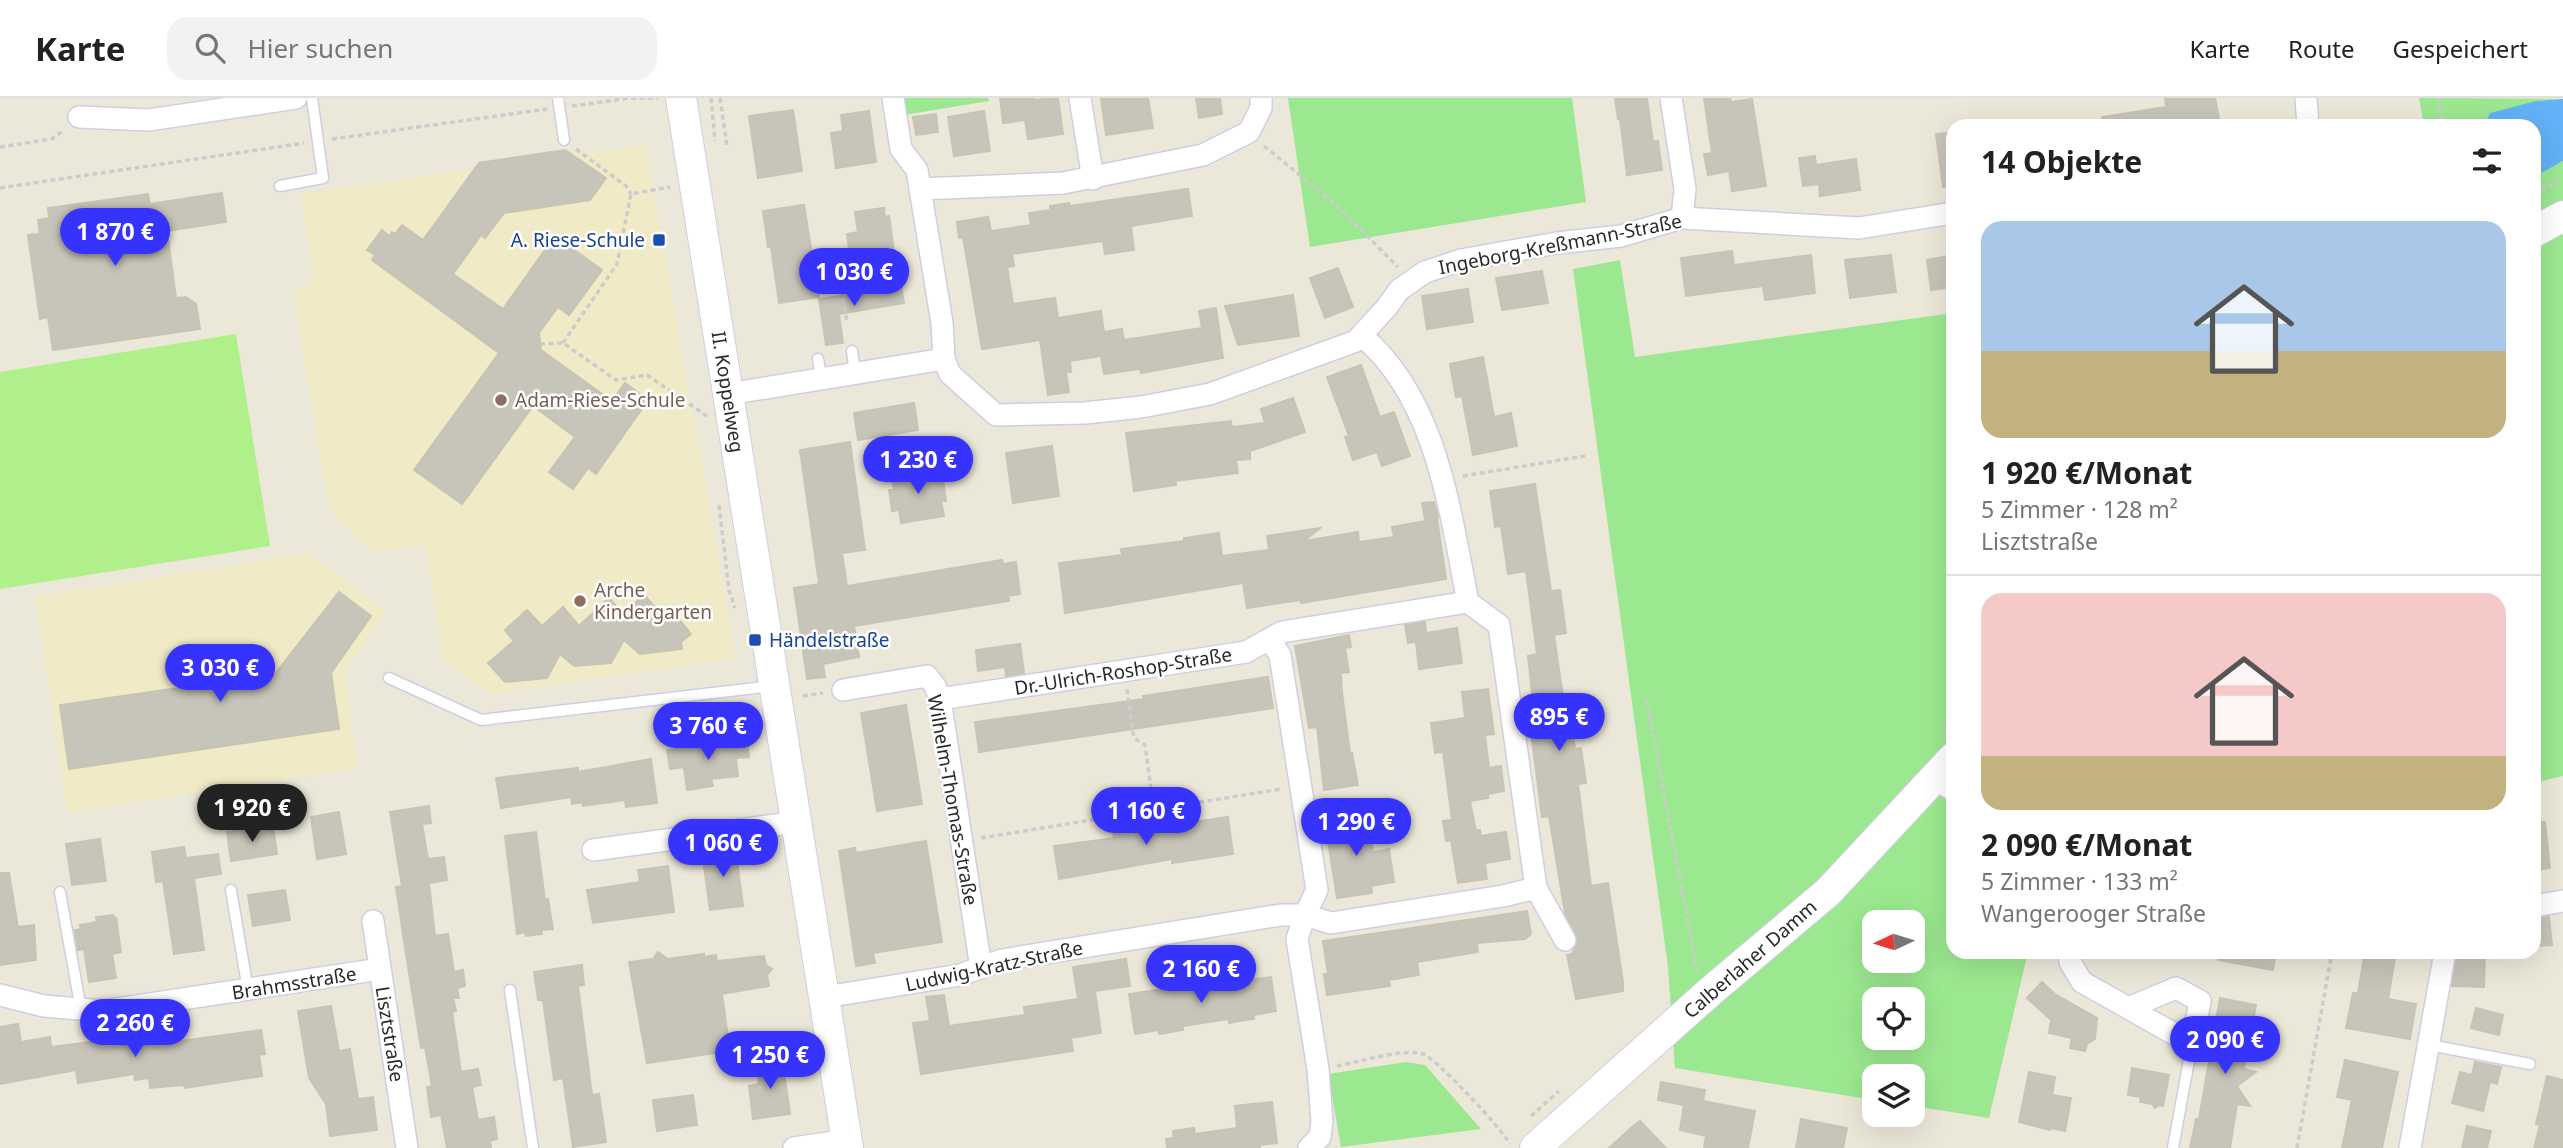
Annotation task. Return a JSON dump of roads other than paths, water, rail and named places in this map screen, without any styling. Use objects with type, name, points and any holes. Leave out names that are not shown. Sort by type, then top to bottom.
[{"type":"street","points":[[79,117],[149,120],[296,98]]},
{"type":"street","points":[[728,394],[819,369],[855,373],[944,359],[942,323],[918,170],[901,149],[893,98]]},
{"type":"street","points":[[1080,98],[1093,179]]},
{"type":"street","points":[[920,189],[1063,183],[1203,155],[1249,132],[1261,108],[1261,98]]},
{"type":"street","points":[[1671,98],[1685,189],[1682,218]]},
{"type":"street","points":[[2306,98],[2308,119]]},
{"type":"street","name":"II. Koppelweg","points":[[681,99],[848,1144]]},
{"type":"street","name":"Ingeborg-Kreßmann-Straße","points":[[944,359],[950,374],[996,415],[1085,413],[1141,407],[1210,394],[1356,341],[1363,336],[1399,290],[1425,272],[1461,260],[1557,243],[1620,236],[1682,218],[1859,228],[1946,214]]},
{"type":"street","points":[[2541,228],[2563,216]]},
{"type":"street","points":[[1363,336],[1381,352],[1417,410],[1444,481],[1468,602],[1499,625],[1536,888],[1565,940]]},
{"type":"street","name":"Dr.-Ulrich-Roshop-Straße","points":[[940,699],[1246,652],[1282,632],[1468,602]]},
{"type":"street","points":[[1270,640],[1280,655],[1317,890],[1297,940],[1318,1069],[1322,1121],[1320,1138],[1308,1148]]},
{"type":"street","name":"Wilhelm-Thomas-Straße","points":[[843,690],[926,676],[935,687],[940,699],[981,968]]},
{"type":"street","name":"Calberlaher Damm","points":[[1535,1148],[1712,990],[1828,892],[1946,777]]},
{"type":"street","points":[[593,850],[797,822]]},
{"type":"street","name":"Ludwig-Kratz-Straße","points":[[825,997],[960,975],[1002,960],[1281,915],[1305,915],[1331,923],[1503,896],[1536,888]]},
{"type":"street","points":[[2541,905],[2563,901]]},
{"type":"street","name":"Lisztstraße","points":[[373,921],[407,1148]]},
{"type":"street","points":[[2070,959],[2082,982],[2128,1008],[2192,1044],[2200,1001],[2176,988],[2128,1008]]},
{"type":"street","points":[[2410,1148],[2444,959]]},
{"type":"street","name":"Brahmsstraße","points":[[0,995],[44,1006],[103,1011],[380,969]]},
{"type":"street","points":[[794,1148],[848,1144]]},
{"type":"lane","points":[[280,186],[323,178],[312,98]]},
{"type":"lane","points":[[559,103],[564,140]]},
{"type":"lane","points":[[852,351],[855,373]]},
{"type":"lane","points":[[389,678],[481,720],[775,686]]},
{"type":"lane","points":[[231,890],[248,990]]},
{"type":"lane","points":[[60,892],[81,1010]]},
{"type":"lane","points":[[510,990],[533,1148]]},
{"type":"lane","points":[[2173,1148],[2192,1044]]},
{"type":"lane","points":[[2429,1045],[2530,1064]]},
{"type":"water","points":[[2563,99],[2563,161],[2541,173],[2541,119],[2487,119],[2490,113],[2536,101]]},
{"type":"place","name":"A. Riese-Schule","points":[[659,240]]},
{"type":"place","name":"Adam-Riese-Schule","points":[[501,400]]},
{"type":"place","name":"Arche Kindergarten","points":[[580,601]]},
{"type":"place","name":"Händelstraße","points":[[755,640]]}]
